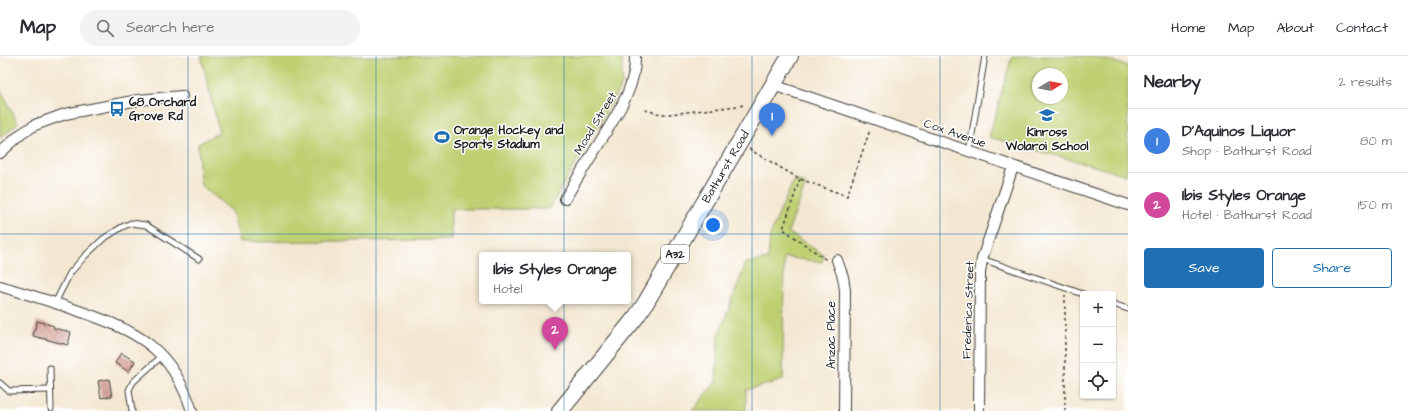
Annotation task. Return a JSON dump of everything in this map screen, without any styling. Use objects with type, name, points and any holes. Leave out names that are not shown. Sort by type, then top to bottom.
[{"type":"highway","name":"Bathurst Road","points":[[560,411],[636,318],[790,56]]},
{"type":"street","name":"Moad Street","points":[[565,200],[628,94],[633,81],[635,56]]},
{"type":"street","name":"Cox Avenue","points":[[773,85],[1128,205]]},
{"type":"street","points":[[0,153],[9,144],[35,125],[65,114],[138,100],[182,96]]},
{"type":"street","name":"Frederica Street","points":[[979,411],[980,273],[982,259],[1013,167]]},
{"type":"street","name":"Anzac Place","points":[[837,260],[843,277],[845,290],[844,411]]},
{"type":"street","points":[[0,286],[55,303],[120,326],[149,343],[162,356],[182,384],[192,411]]},
{"type":"lane","points":[[969,152],[984,56]]},
{"type":"lane","points":[[55,303],[70,273],[85,256],[103,240],[122,227],[131,223],[146,225],[199,259]]},
{"type":"lane","points":[[982,259],[1080,293]]},
{"type":"lane","points":[[1116,305],[1128,309]]},
{"type":"lane","points":[[132,411],[129,390],[133,382],[162,356]]},
{"type":"lane","points":[[50,368],[51,408]]},
{"type":"lane","points":[[0,383],[9,390],[50,390]]},
{"type":"path","points":[[645,110],[661,114],[670,114],[748,105],[759,109]]},
{"type":"path","points":[[749,149],[800,179],[847,196],[870,130]]},
{"type":"path","points":[[800,179],[783,229],[825,260],[837,260]]},
{"type":"path","points":[[1065,288],[1065,411]]},
{"type":"green space","points":[[201,56],[622,56],[622,84],[549,209],[451,209],[451,240],[240,242],[232,211],[200,184],[198,144],[219,132]]},
{"type":"green space","name":"Kinross Wolaroi School","points":[[1012,56],[1092,56],[1128,66],[1128,166],[1126,175],[989,137]]},
{"type":"green space","points":[[0,89],[18,123],[0,138]]},
{"type":"green space","points":[[794,179],[806,184],[788,232],[824,255],[822,262],[784,257],[783,380],[746,390],[746,411],[692,411],[716,382],[718,337],[746,263],[768,259],[770,235]]},
{"type":"building","points":[[37,321],[54,326],[53,328],[71,332],[68,345],[33,336]]},
{"type":"building","points":[[121,353],[135,361],[129,372],[115,363]]},
{"type":"building","points":[[109,379],[112,396],[101,398],[98,381]]},
{"type":"place","name":"68 Orchard Grove Rd","points":[[117,109]]},
{"type":"place","name":"Kinross Wolaroi School","points":[[1047,115]]},
{"type":"place","name":"D'Aquinos Liquor","points":[[772,136]]},
{"type":"place","name":"Orange Hockey and Sports Stadium","points":[[442,137]]},
{"type":"place","name":"Ibis Styles Orange","points":[[555,350]]}]
